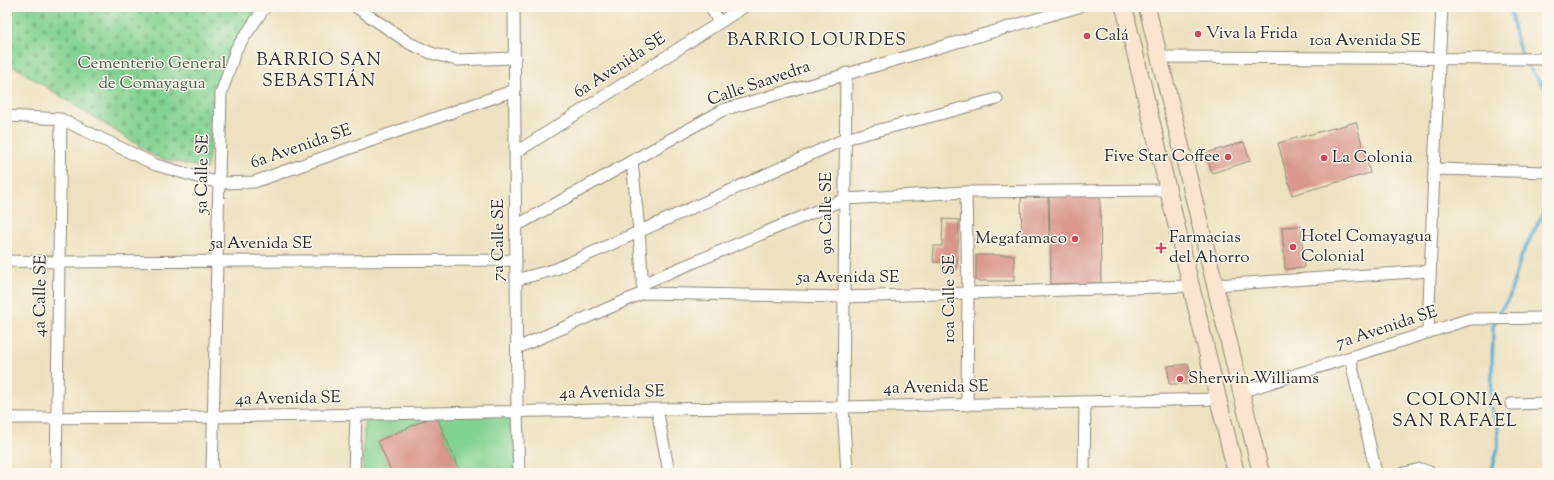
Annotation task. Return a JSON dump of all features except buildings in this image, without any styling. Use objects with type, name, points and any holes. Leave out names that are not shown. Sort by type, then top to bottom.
[{"type":"main road","points":[[1124,7],[1236,473]]},
{"type":"main road","points":[[1147,7],[1261,473]]},
{"type":"street","name":"5a Calle SE","points":[[212,473],[221,94],[236,49],[265,7]]},
{"type":"street","points":[[356,7],[409,43],[432,53],[457,60],[515,58]]},
{"type":"street","name":"7a Calle SE","points":[[514,7],[516,280],[518,348],[517,412],[520,473]]},
{"type":"street","points":[[711,7],[719,23]]},
{"type":"street","name":"6a Avenida SE","points":[[515,153],[744,7]]},
{"type":"street","name":"Calle Saavedra","points":[[516,226],[723,110],[846,73],[1078,7]]},
{"type":"street","points":[[1428,333],[1442,7]]},
{"type":"street","name":"10a Avenida SE","points":[[1160,58],[1547,59]]},
{"type":"street","name":"9a Calle SE","points":[[846,73],[843,407],[847,473]]},
{"type":"street","name":"6a Avenida SE","points":[[7,116],[61,119],[156,165],[220,183],[254,182],[515,90]]},
{"type":"street","points":[[516,280],[556,269],[845,139],[997,99]]},
{"type":"street","name":"4a Calle SE","points":[[56,473],[61,119]]},
{"type":"street","points":[[632,161],[639,231],[642,288],[844,199],[966,192],[1168,190]]},
{"type":"street","points":[[1434,169],[1547,172]]},
{"type":"street","name":"10a Calle SE","points":[[966,192],[968,293],[966,405]]},
{"type":"street","name":"5a Avenida SE","points":[[7,261],[516,260]]},
{"type":"street","points":[[1215,285],[1430,271]]},
{"type":"street","name":"5a Avenida SE","points":[[518,348],[642,288],[844,297],[1191,286]]},
{"type":"street","name":"7a Avenida SE","points":[[1241,392],[1470,319],[1547,318]]},
{"type":"street","points":[[1350,358],[1376,473]]},
{"type":"street","name":"4a Avenida SE","points":[[7,418],[213,418],[657,409],[966,405],[1218,399]]},
{"type":"street","points":[[1084,473],[1085,402]]},
{"type":"street","points":[[1511,404],[1547,403]]},
{"type":"street","points":[[657,409],[668,473]]},
{"type":"street","points":[[354,473],[356,415]]},
{"type":"street","points":[[1404,473],[1421,469],[1430,472]]},
{"type":"green space","name":"Cementerio General de Comayagua","points":[[7,7],[261,7],[221,68],[207,169],[158,158],[7,62]]},
{"type":"green space","points":[[436,415],[514,415],[516,473],[461,473]]},
{"type":"green space","points":[[436,415],[378,441],[392,473],[363,473],[364,422]]},
{"type":"waterway","points":[[1510,7],[1515,35],[1524,61],[1547,91]]},
{"type":"waterway","points":[[1491,473],[1498,448],[1498,428],[1490,404],[1493,327],[1499,312],[1509,298],[1521,257],[1547,205]]},
{"type":"place","name":"Viva la Frida","points":[[1198,34]]},
{"type":"place","name":"Calá","points":[[1087,36]]},
{"type":"place","name":"Five Star Coffee","points":[[1228,157]]},
{"type":"place","name":"La Colonia","points":[[1324,158]]},
{"type":"place","name":"Megafamaco","points":[[1075,239]]},
{"type":"place","name":"Hotel Comayagua Colonial","points":[[1293,247]]},
{"type":"place","name":"Farmacias del Ahorro","points":[[1161,248]]},
{"type":"place","name":"Sherwin-Williams","points":[[1180,379]]},
{"type":"district","name":"BARRIO LOURDES","points":[[817,41]]},
{"type":"district","name":"BARRIO SAN SEBASTIÁN","points":[[319,71]]},
{"type":"district","name":"COLONIA SAN RAFAEL","points":[[1455,411]]}]
